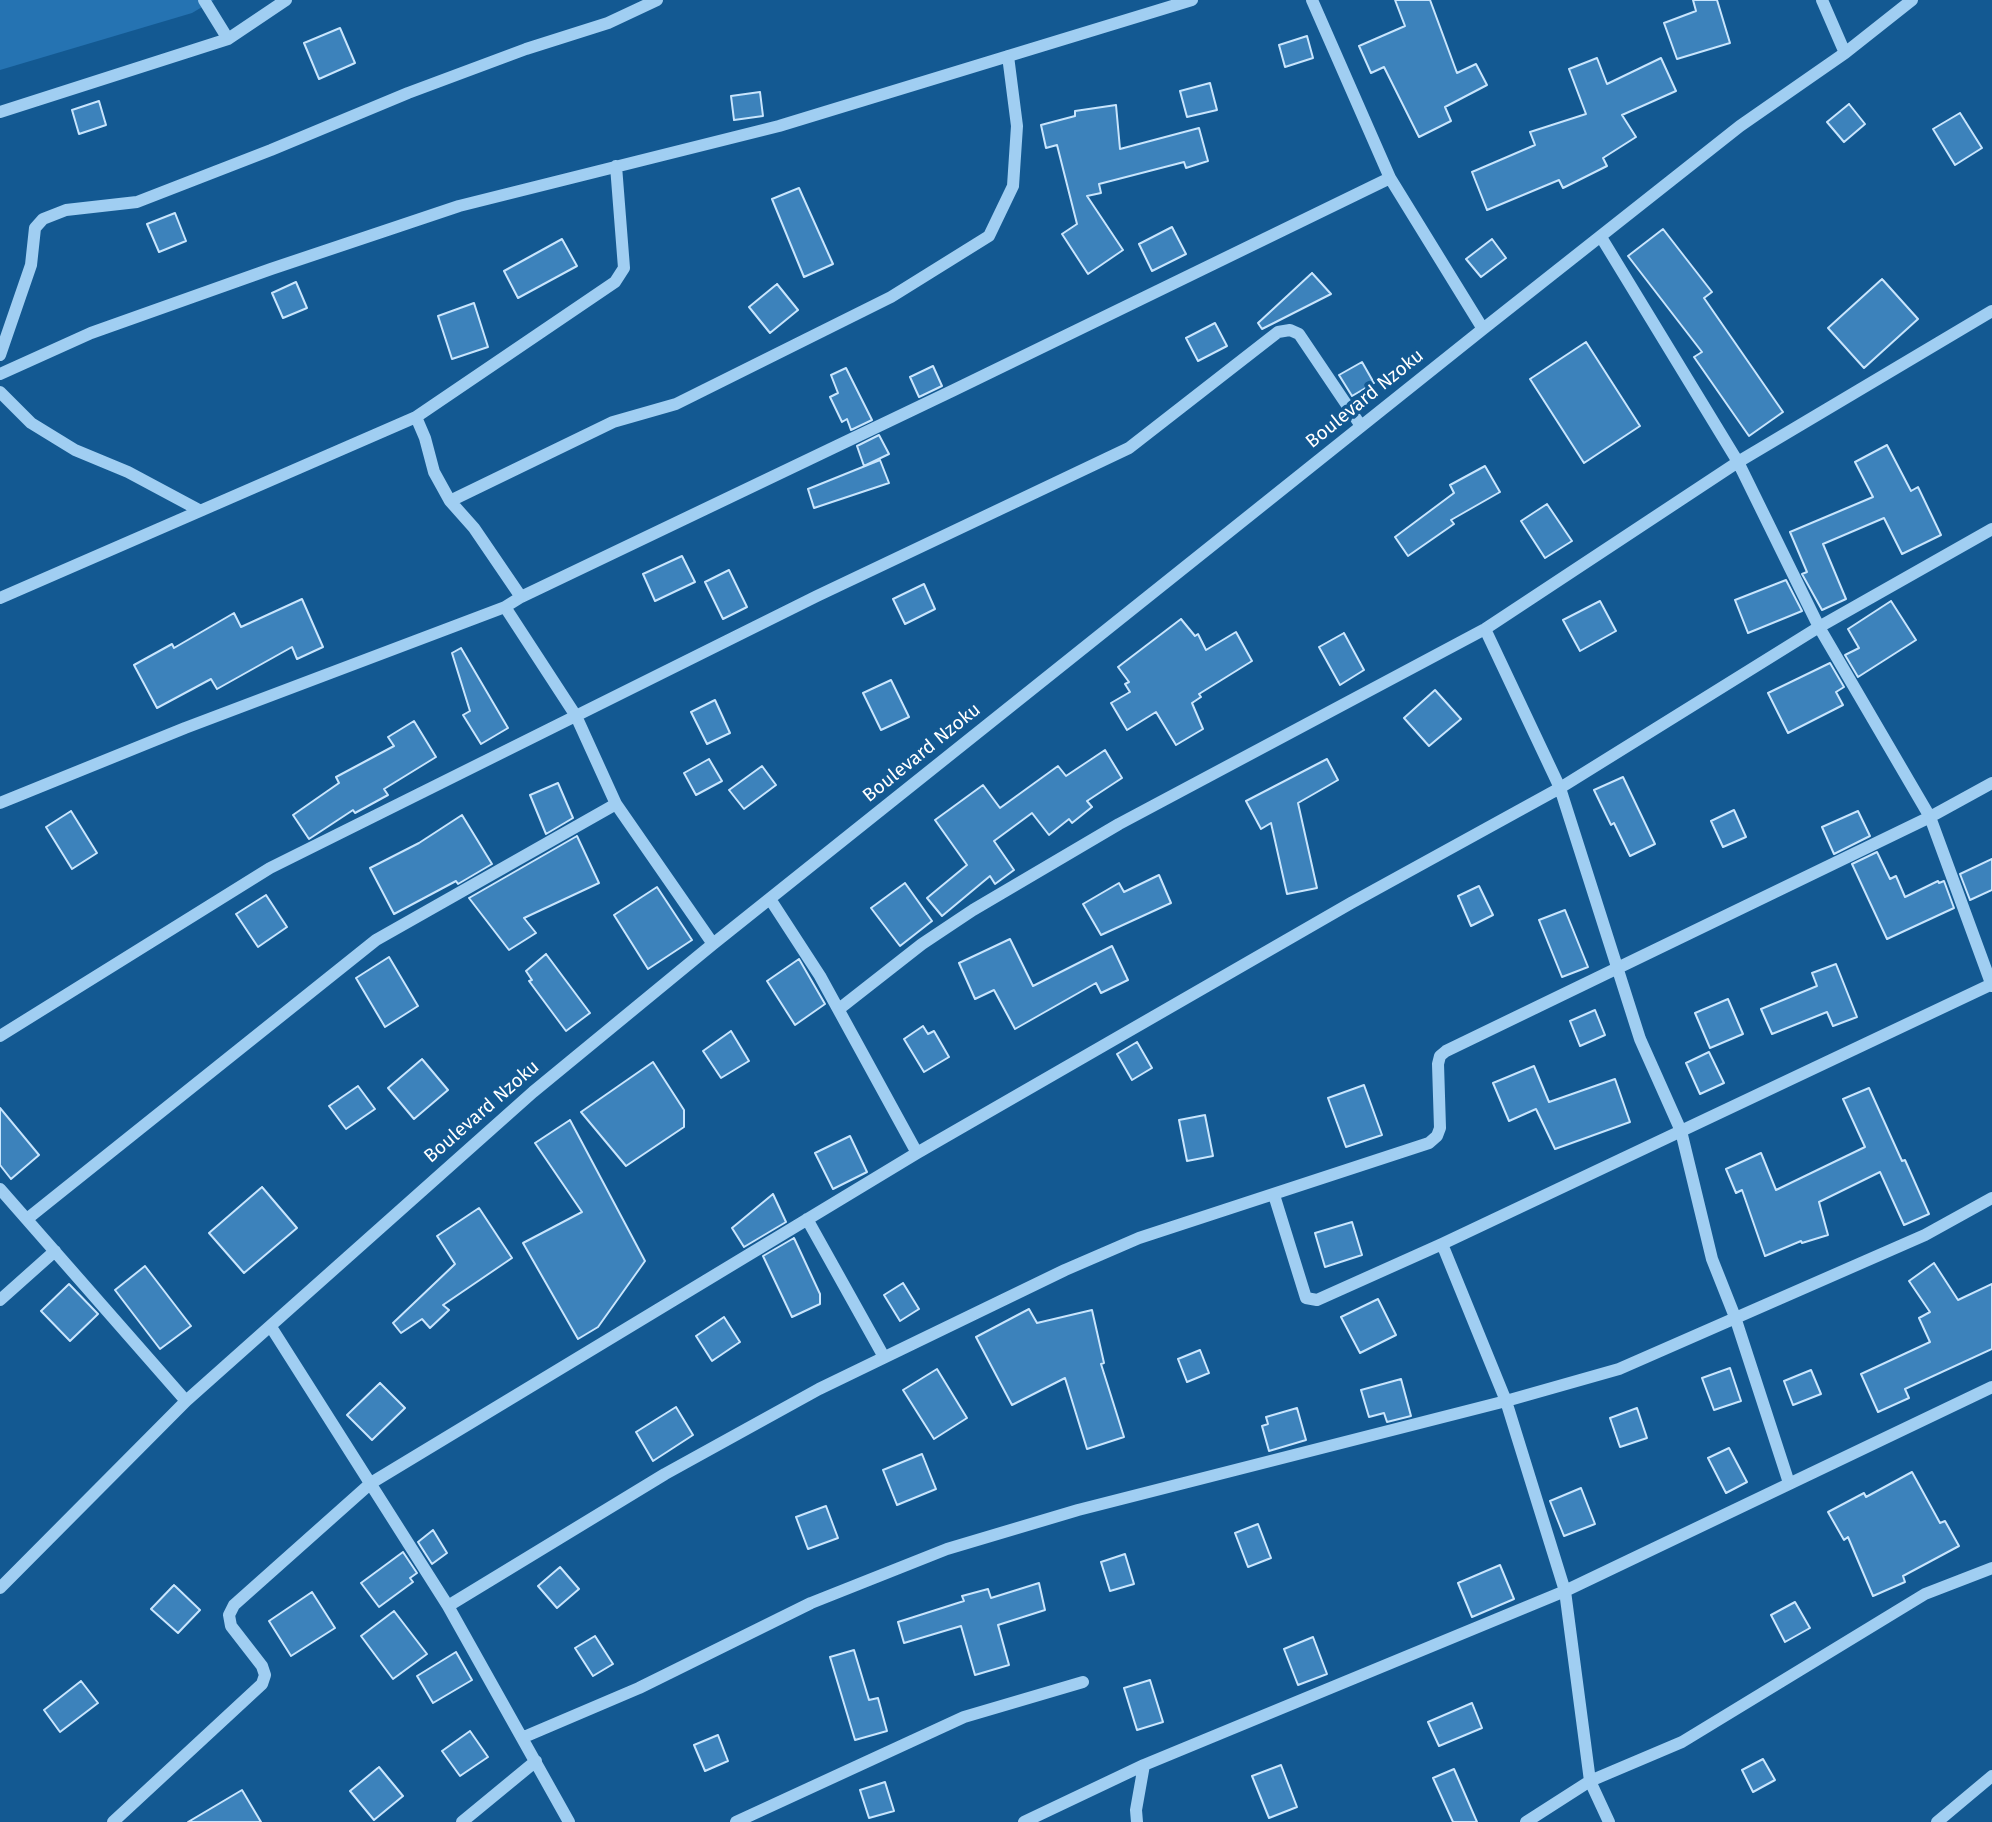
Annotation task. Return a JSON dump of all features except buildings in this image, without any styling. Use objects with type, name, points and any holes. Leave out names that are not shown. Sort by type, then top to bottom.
[{"type":"street","points":[[204,0],[228,39]]},
{"type":"street","points":[[0,112],[228,39],[286,0]]},
{"type":"street","points":[[0,355],[31,265],[35,228],[43,219],[65,210],[137,202],[408,93],[526,49],[608,23],[657,0]]},
{"type":"street","points":[[0,374],[90,333],[459,206],[779,126],[1192,0]]},
{"type":"street","points":[[1312,0],[1390,178],[1483,329]]},
{"type":"street","points":[[1822,0],[1845,53]]},
{"type":"street","name":"Boulevard Nzoku","points":[[0,1588],[186,1401],[533,1092],[713,944],[1483,329],[1740,126],[1845,53],[1912,0]]},
{"type":"street","points":[[450,501],[613,422],[676,404],[891,297],[989,236],[1013,186],[1017,126],[1008,56]]},
{"type":"street","points":[[0,598],[416,417],[615,282],[624,268],[616,166]]},
{"type":"street","points":[[0,803],[505,607],[1390,178]]},
{"type":"street","points":[[1274,1195],[1306,1298],[1311,1301],[1442,1244],[1992,985],[1930,817],[1819,627],[1738,462],[1601,237]]},
{"type":"street","points":[[839,1009],[922,944],[973,910],[1119,824],[1485,629],[1738,462],[1992,311]]},
{"type":"street","points":[[0,1036],[270,868],[817,596],[1129,448],[1278,332],[1290,330],[1299,334],[1361,426]]},
{"type":"street","points":[[0,392],[31,423],[75,450],[128,472],[199,510]]},
{"type":"street","points":[[416,417],[425,438],[433,472],[450,501],[474,528],[521,597]]},
{"type":"street","points":[[113,1822],[262,1684],[265,1675],[262,1666],[232,1626],[229,1615],[234,1605],[371,1483],[917,1153],[1351,903],[1560,788],[1819,627],[1992,529]]},
{"type":"street","points":[[505,607],[576,716],[616,804],[713,944]]},
{"type":"street","points":[[1485,629],[1560,788],[1640,1039],[1681,1131],[1712,1259],[1735,1317],[1790,1483]]},
{"type":"street","points":[[449,1606],[665,1474],[819,1389],[1065,1270],[1139,1238],[1429,1143],[1437,1136],[1440,1128],[1438,1065],[1440,1056],[1446,1051],[1930,817],[1992,783]]},
{"type":"street","points":[[27,1219],[376,940],[616,804]]},
{"type":"street","points":[[771,899],[839,1009],[917,1153]]},
{"type":"street","points":[[0,1189],[186,1401]]},
{"type":"street","points":[[524,1737],[639,1688],[811,1603],[947,1549],[1078,1510],[1506,1401],[1619,1369],[1925,1235],[1992,1198]]},
{"type":"street","points":[[807,1219],[884,1357]]},
{"type":"street","points":[[1442,1244],[1506,1401],[1565,1591],[1591,1781],[1609,1822]]},
{"type":"street","points":[[0,1300],[55,1251]]},
{"type":"street","points":[[271,1327],[449,1606],[569,1822]]},
{"type":"street","points":[[1024,1822],[1144,1765],[1565,1591],[1992,1387]]},
{"type":"street","points":[[1526,1822],[1591,1781],[1682,1742],[1925,1594],[1992,1568]]},
{"type":"street","points":[[736,1822],[964,1717],[1083,1682]]},
{"type":"street","points":[[462,1822],[536,1761]]},
{"type":"street","points":[[1137,1822],[1136,1810],[1144,1765]]},
{"type":"street","points":[[1937,1822],[1992,1776]]},
{"type":"shaded area","points":[[0,0],[214,0],[192,13],[0,70]]}]
